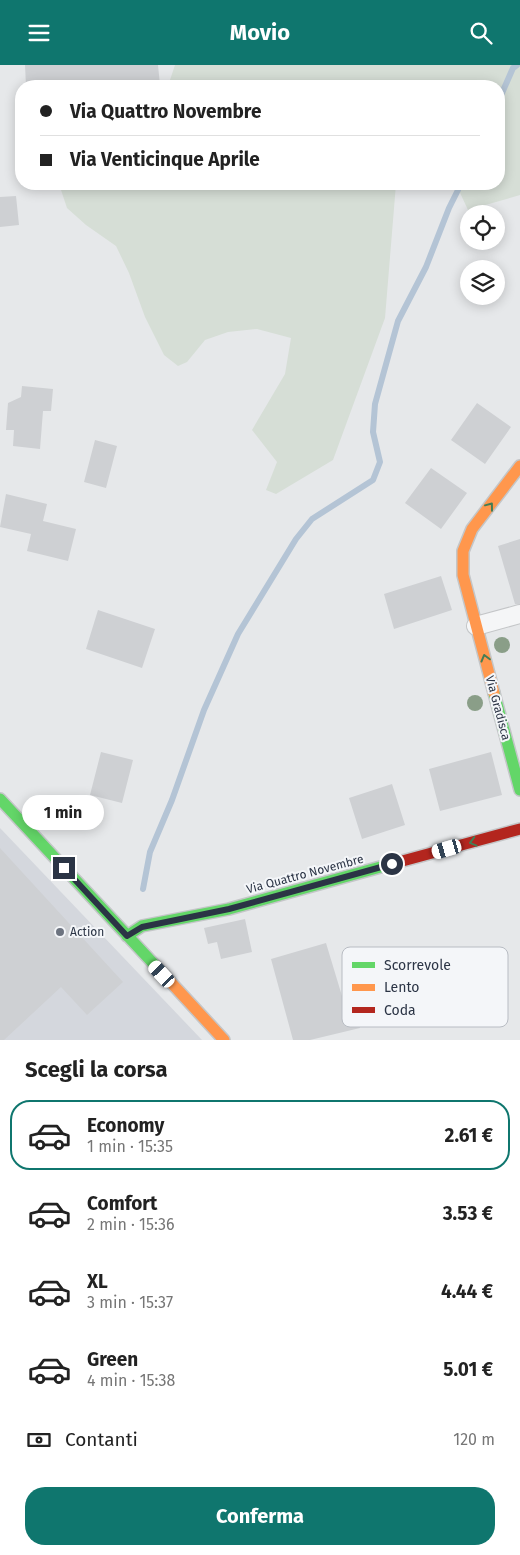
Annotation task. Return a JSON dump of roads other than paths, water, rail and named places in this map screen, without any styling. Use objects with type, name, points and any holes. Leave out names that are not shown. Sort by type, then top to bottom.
[{"type":"street","name":"Via Gradisca","points":[[520,466],[472,529],[463,551],[463,575],[520,790]]},
{"type":"street","points":[[476,626],[520,614]]},
{"type":"street","points":[[0,799],[224,1040]]},
{"type":"street","name":"Via Quattro Novembre","points":[[127,936],[142,927],[229,909],[520,829]]},
{"type":"waterway","points":[[505,86],[513,68],[517,65]]},
{"type":"waterway","points":[[143,889],[150,852],[172,800],[204,710],[238,634],[296,539],[312,519],[373,480],[380,462],[373,432],[375,404],[398,321],[426,267],[458,190]]},
{"type":"place","name":"Action","points":[[60,932]]}]
